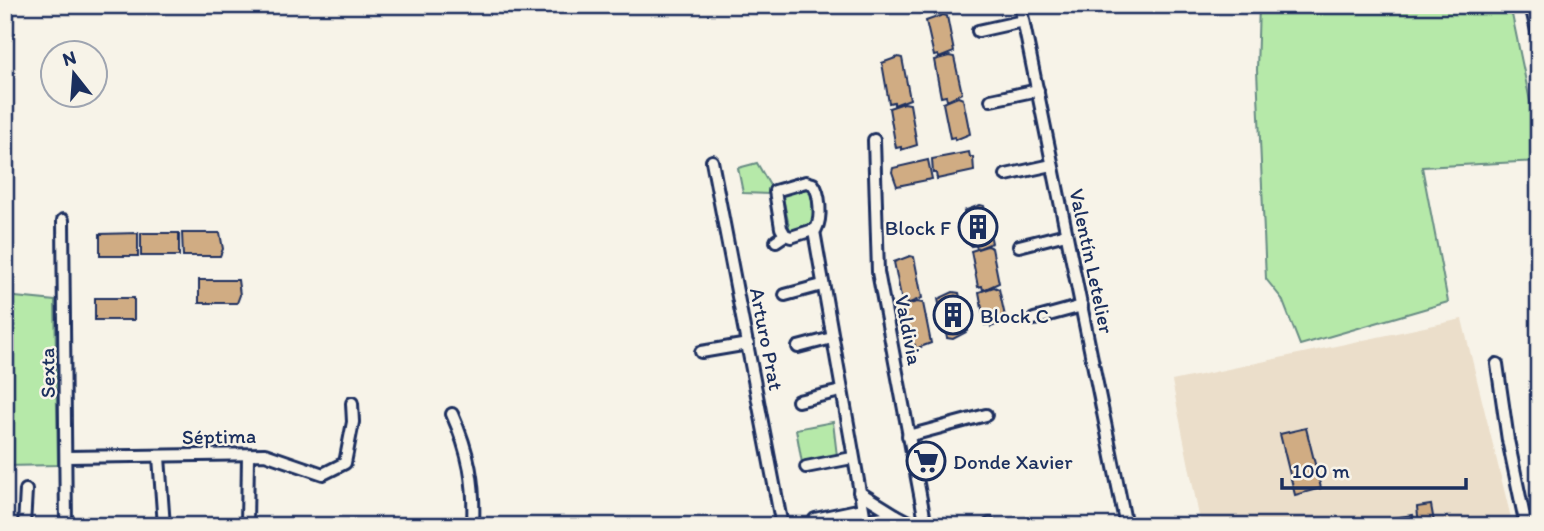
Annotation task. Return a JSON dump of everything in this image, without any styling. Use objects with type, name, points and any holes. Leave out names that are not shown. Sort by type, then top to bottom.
[{"type":"street","name":"Valentín Letelier","points":[[1020,5],[1126,526]]},
{"type":"street","points":[[1531,5],[1539,40]]},
{"type":"street","points":[[978,31],[1023,21]]},
{"type":"street","points":[[991,100],[1038,90]]},
{"type":"street","name":"Valdivia","points":[[874,140],[878,272],[926,526]]},
{"type":"street","name":"Arturo Prat","points":[[712,161],[782,526]]},
{"type":"street","points":[[1006,175],[1052,165]]},
{"type":"street","points":[[814,231],[781,238],[775,191],[806,182],[813,184],[817,191],[819,222],[814,231],[864,518]]},
{"type":"street","name":"Sexta","points":[[63,220],[67,457],[65,526]]},
{"type":"street","points":[[1018,246],[1066,234]]},
{"type":"street","points":[[785,295],[822,285]]},
{"type":"street","points":[[1034,319],[1082,306]]},
{"type":"street","points":[[798,347],[832,338]]},
{"type":"street","points":[[701,352],[748,344]]},
{"type":"street","points":[[1497,364],[1508,440],[1526,526]]},
{"type":"street","points":[[798,401],[841,391]]},
{"type":"street","name":"Séptima","points":[[67,457],[248,455],[280,458],[317,475],[345,463],[350,449],[352,402]]},
{"type":"street","points":[[452,414],[468,451],[474,502],[473,526]]},
{"type":"street","points":[[908,436],[986,415]]},
{"type":"street","points":[[247,526],[248,455]]},
{"type":"street","points":[[159,457],[164,526]]},
{"type":"street","points":[[806,467],[852,458]]},
{"type":"street","points":[[24,526],[26,490]]},
{"type":"street","points":[[859,492],[917,526]]},
{"type":"street","points":[[815,519],[896,515]]},
{"type":"shaded area","points":[[1462,319],[1513,526],[1201,526],[1172,381]]},
{"type":"green space","points":[[1259,5],[1510,5],[1539,144],[1539,161],[1422,167],[1448,302],[1300,345],[1282,299],[1266,279],[1257,70]]},
{"type":"green space","points":[[757,163],[772,189],[770,194],[743,193],[738,168]]},
{"type":"green space","points":[[811,187],[814,225],[790,231],[782,193]]},
{"type":"green space","points":[[5,296],[55,301],[58,465],[5,466]]},
{"type":"green space","points":[[833,422],[837,456],[802,463],[796,429]]},
{"type":"building","points":[[947,16],[954,52],[939,58],[938,55],[934,56],[926,21]]},
{"type":"building","points":[[954,57],[962,93],[947,100],[946,96],[941,97],[934,60]]},
{"type":"building","points":[[902,58],[910,99],[894,105],[894,102],[889,103],[882,63]]},
{"type":"building","points":[[958,97],[963,99],[970,134],[955,140],[955,137],[950,138],[943,103]]},
{"type":"building","points":[[904,103],[910,104],[917,145],[901,150],[901,147],[896,148],[889,108]]},
{"type":"building","points":[[969,152],[970,157],[973,157],[974,171],[937,179],[936,173],[933,173],[932,159]]},
{"type":"building","points":[[928,160],[932,179],[897,186],[893,168]]},
{"type":"building","name":"Block F","points":[[984,206],[992,243],[977,249],[976,245],[971,246],[964,211]]},
{"type":"building","points":[[138,233],[138,256],[100,256],[100,234]]},
{"type":"building","points":[[141,233],[179,233],[179,256],[141,256]]},
{"type":"building","points":[[182,233],[220,233],[223,249],[220,256],[183,256]]},
{"type":"building","points":[[987,246],[992,248],[999,283],[983,290],[982,286],[978,287],[971,251]]},
{"type":"building","points":[[914,257],[922,298],[907,304],[906,301],[902,302],[894,262]]},
{"type":"building","points":[[199,280],[238,280],[240,295],[237,303],[199,303]]},
{"type":"building","points":[[994,287],[999,289],[1006,321],[991,327],[990,324],[985,325],[979,292]]},
{"type":"building","name":"Block C","points":[[953,292],[959,293],[968,331],[953,339],[947,338],[938,299]]},
{"type":"building","points":[[95,298],[134,298],[134,320],[95,320]]},
{"type":"building","points":[[923,303],[931,343],[915,349],[915,345],[910,346],[902,306]]},
{"type":"building","points":[[1306,428],[1321,488],[1295,495],[1280,434]]},
{"type":"building","points":[[1431,505],[1434,522],[1419,524],[1417,507]]},
{"type":"building","points":[[1413,515],[1415,526],[1380,526],[1379,520]]},
{"type":"place","name":"Block F","points":[[978,227]]},
{"type":"place","name":"Block C","points":[[953,315]]},
{"type":"place","name":"Donde Xavier","points":[[926,461]]}]
